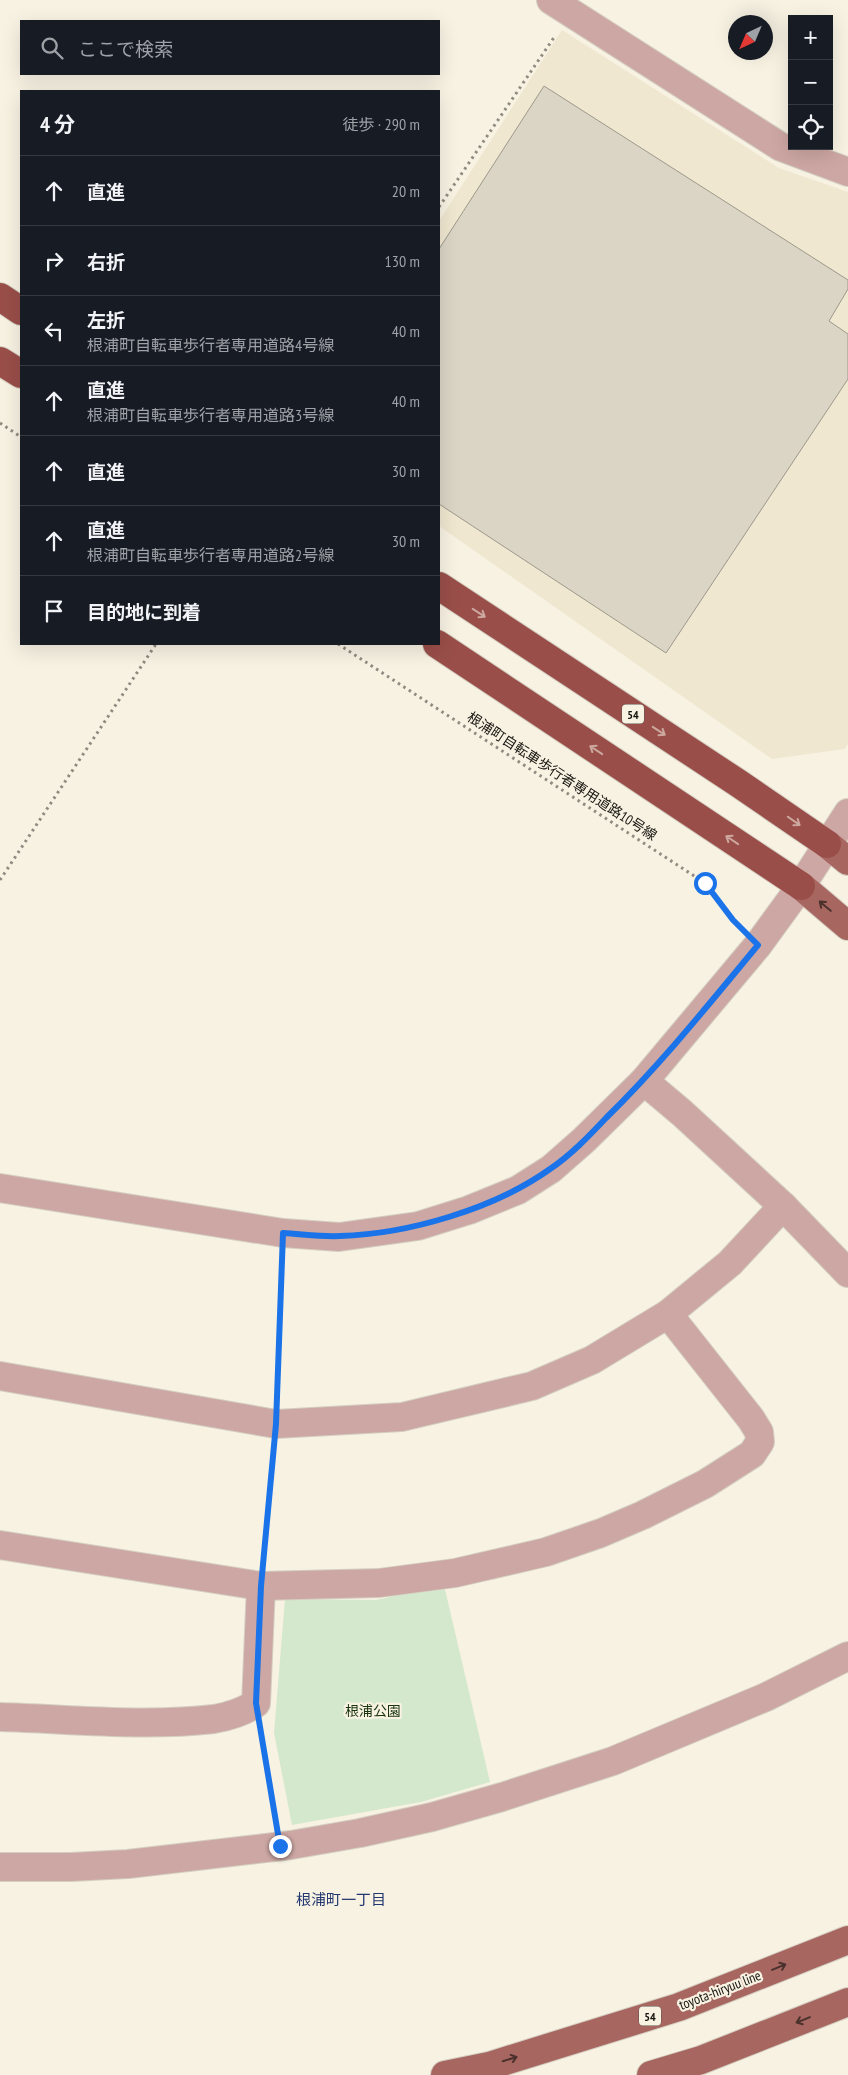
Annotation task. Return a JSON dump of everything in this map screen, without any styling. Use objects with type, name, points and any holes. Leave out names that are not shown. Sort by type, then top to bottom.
[{"type":"highway","points":[[0,297],[20,310]]},
{"type":"highway","points":[[0,361],[20,373]]},
{"type":"highway","name":"54","points":[[440,587],[730,777],[827,844]]},
{"type":"highway","points":[[439,645],[801,886]]},
{"type":"main road","name":"54","points":[[827,844],[848,861]]},
{"type":"main road","points":[[801,886],[848,926]]},
{"type":"main road","name":"toyota-hiryuu line","points":[[445,2075],[489,2066],[679,2007],[848,1940]]},
{"type":"main road","points":[[651,2075],[701,2060],[848,2002]]},
{"type":"street","points":[[560,6],[781,147],[848,172]]},
{"type":"street","points":[[0,1188],[283,1233],[339,1236],[418,1226],[469,1210],[518,1190],[551,1169],[584,1140],[644,1081],[758,945],[801,886],[848,813]]},
{"type":"street","points":[[644,1081],[682,1113],[783,1206],[831,1253],[848,1273]]},
{"type":"street","points":[[0,1376],[276,1424],[402,1418],[532,1386],[592,1360],[668,1314],[730,1264],[783,1206]]},
{"type":"street","points":[[0,1545],[261,1586],[339,1585],[415,1579],[501,1564],[546,1552],[601,1533],[644,1515],[705,1484],[752,1454],[760,1442],[759,1432],[668,1314]]},
{"type":"street","points":[[0,1717],[146,1722],[215,1719],[250,1708],[256,1703],[261,1586]]},
{"type":"street","points":[[0,1867],[71,1867],[128,1864],[280,1846],[360,1833],[432,1818],[502,1798],[613,1761],[766,1697],[848,1656]]},
{"type":"path","points":[[440,205],[560,6]]},
{"type":"path","points":[[0,423],[20,436]]},
{"type":"path","points":[[0,880],[155,645]]},
{"type":"path","name":"根浦町自転車歩行者専用道路10号線","points":[[340,645],[705,883],[733,920],[758,945]]},
{"type":"path","points":[[261,1586],[276,1424],[283,1233]]},
{"type":"path","points":[[256,1703],[280,1846]]},
{"type":"shaded area","points":[[562,30],[779,168],[848,192],[848,744],[845,749],[772,759],[440,527],[440,219]]},
{"type":"green space","name":"根浦公園","points":[[444,1585],[490,1782],[421,1802],[292,1825],[274,1733],[285,1599],[376,1600]]},
{"type":"building","points":[[544,86],[848,280],[848,289],[829,321],[848,334],[848,379],[666,653],[440,505],[440,247]]},
{"type":"district","name":"根浦町一丁目","points":[[341,1899]]},
{"type":"route","points":[[280,1846],[256,1703],[261,1586],[276,1424],[283,1233],[339,1236],[384,1232],[418,1226],[469,1210],[518,1190],[551,1169],[584,1140],[644,1081],[758,945],[733,920],[705,883]]}]
